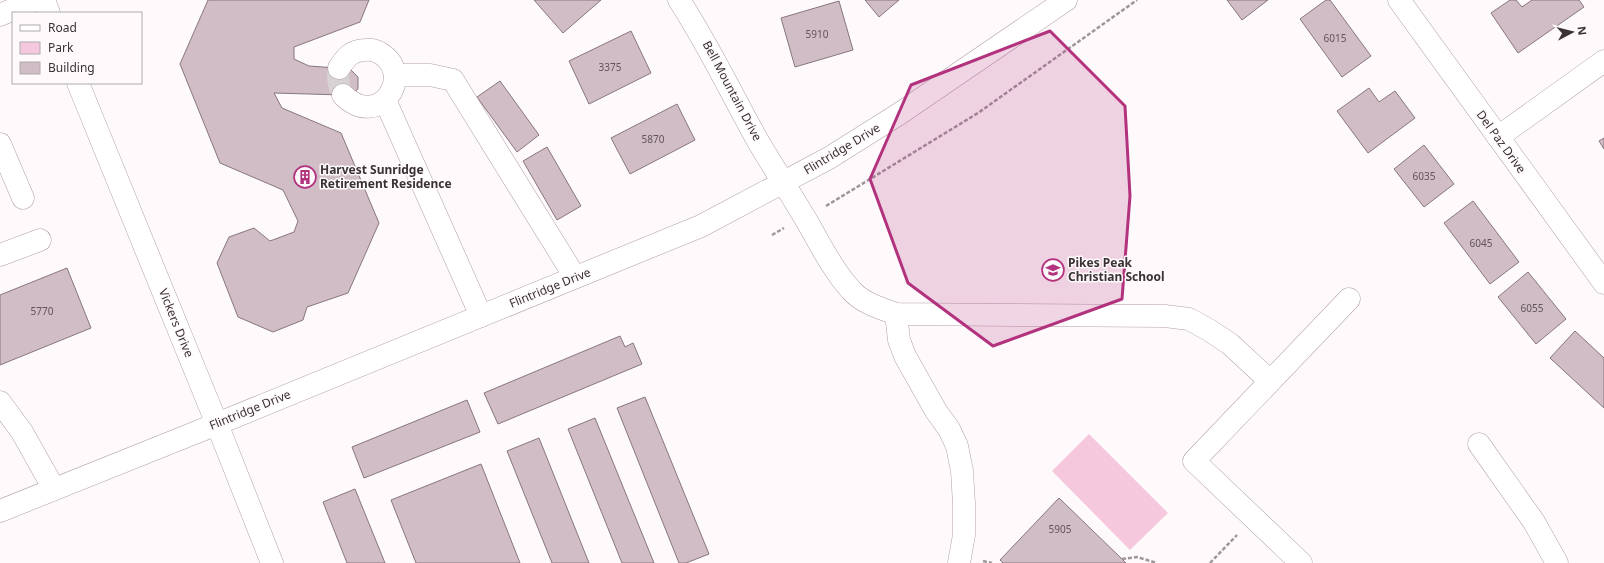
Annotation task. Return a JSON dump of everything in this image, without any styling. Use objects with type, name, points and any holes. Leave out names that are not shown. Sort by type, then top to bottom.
[{"type":"street","points":[[0,15],[35,0]]},
{"type":"street","points":[[44,0],[49,12]]},
{"type":"street","name":"Bell Mountain Drive","points":[[679,0],[700,33],[759,142],[838,273],[851,290],[869,303],[896,314]]},
{"type":"street","name":"Flintridge Drive","points":[[0,510],[217,424],[701,226],[829,158],[899,114],[1066,0]]},
{"type":"street","name":"Del Paz Drive","points":[[1399,0],[1604,283]]},
{"type":"street","points":[[339,68],[351,53],[370,49],[379,52],[386,58],[392,65],[395,75],[391,93],[385,100],[376,105],[367,107],[358,106],[349,101],[343,94]]},
{"type":"street","points":[[1498,137],[1604,61]]},
{"type":"street","points":[[395,75],[430,75],[453,80],[575,277]]},
{"type":"street","name":"Vickers Drive","points":[[78,84],[272,563]]},
{"type":"street","points":[[385,100],[481,316]]},
{"type":"street","points":[[0,144],[23,198]]},
{"type":"street","points":[[0,255],[40,240]]},
{"type":"street","points":[[1301,563],[1194,461],[1349,299]]},
{"type":"street","points":[[959,563],[964,535],[964,504],[962,471],[957,446],[949,429],[936,411],[905,356],[899,340],[896,314],[1165,316],[1189,320],[1230,344],[1270,381]]},
{"type":"street","points":[[0,402],[22,432],[54,489]]},
{"type":"street","points":[[1479,444],[1534,522],[1558,563]]},
{"type":"path","points":[[772,235],[839,199],[978,113],[1137,0]]},
{"type":"path","points":[[1210,563],[1235,537],[1252,516]]},
{"type":"path","points":[[1122,559],[1137,557],[1157,563]]},
{"type":"highlighted area","points":[[1050,31],[1125,106],[1130,196],[1122,299],[993,346],[908,283],[870,179],[911,85]]},
{"type":"green space","points":[[1089,434],[1168,513],[1130,550],[1052,471]]},
{"type":"building","name":"Harvest Sunridge Retirement Residence","points":[[208,0],[369,0],[360,22],[294,47],[294,59],[309,66],[350,69],[358,77],[358,89],[352,94],[343,95],[274,93],[282,108],[341,133],[379,223],[348,293],[307,307],[303,320],[273,332],[238,317],[217,263],[229,237],[254,228],[270,241],[294,232],[298,221],[283,190],[220,163],[180,64]]},
{"type":"building","points":[[534,0],[601,0],[563,33]]},
{"type":"building","points":[[865,0],[899,0],[879,17]]},
{"type":"building","points":[[1227,0],[1268,0],[1242,20]]},
{"type":"building","points":[[1326,0],[1330,0],[1371,56],[1342,77],[1300,19]]},
{"type":"building","points":[[1510,0],[1516,0],[1522,7],[1532,0],[1579,0],[1584,7],[1518,53],[1491,13]]},
{"type":"building","points":[[839,1],[853,50],[795,67],[781,18]]},
{"type":"building","points":[[631,31],[651,73],[589,104],[569,61]]},
{"type":"building","points":[[500,81],[539,135],[517,152],[477,97]]},
{"type":"building","points":[[1369,88],[1379,102],[1395,91],[1415,118],[1368,153],[1337,111]]},
{"type":"building","points":[[677,104],[695,140],[630,174],[611,138]]},
{"type":"building","points":[[1604,138],[1604,149],[1599,141]]},
{"type":"building","points":[[1424,145],[1454,184],[1424,207],[1394,169]]},
{"type":"building","points":[[547,147],[581,206],[557,220],[523,161]]},
{"type":"building","points":[[1473,201],[1519,262],[1490,284],[1444,223]]},
{"type":"building","points":[[67,268],[91,328],[0,365],[0,295]]},
{"type":"building","points":[[1528,272],[1566,319],[1536,344],[1498,297]]},
{"type":"building","points":[[1575,331],[1604,358],[1604,408],[1550,358]]},
{"type":"building","points":[[620,336],[625,347],[633,343],[642,364],[498,424],[484,393]]},
{"type":"building","points":[[645,397],[709,554],[686,563],[679,563],[617,408]]},
{"type":"building","points":[[467,400],[480,432],[364,478],[352,447]]},
{"type":"building","points":[[595,418],[654,563],[622,563],[568,429]]},
{"type":"building","points":[[539,438],[589,563],[552,563],[507,451]]},
{"type":"building","points":[[481,464],[520,563],[416,563],[391,500]]},
{"type":"building","points":[[355,489],[385,563],[347,563],[323,502]]},
{"type":"building","points":[[1059,498],[1126,563],[1003,563],[1000,560]]},
{"type":"tunnel","points":[[339,68],[338,82],[343,95]]},
{"type":"place","name":"Harvest Sunridge Retirement Residence","points":[[305,177]]},
{"type":"place","name":"Pikes Peak Christian School","points":[[1053,270]]}]
